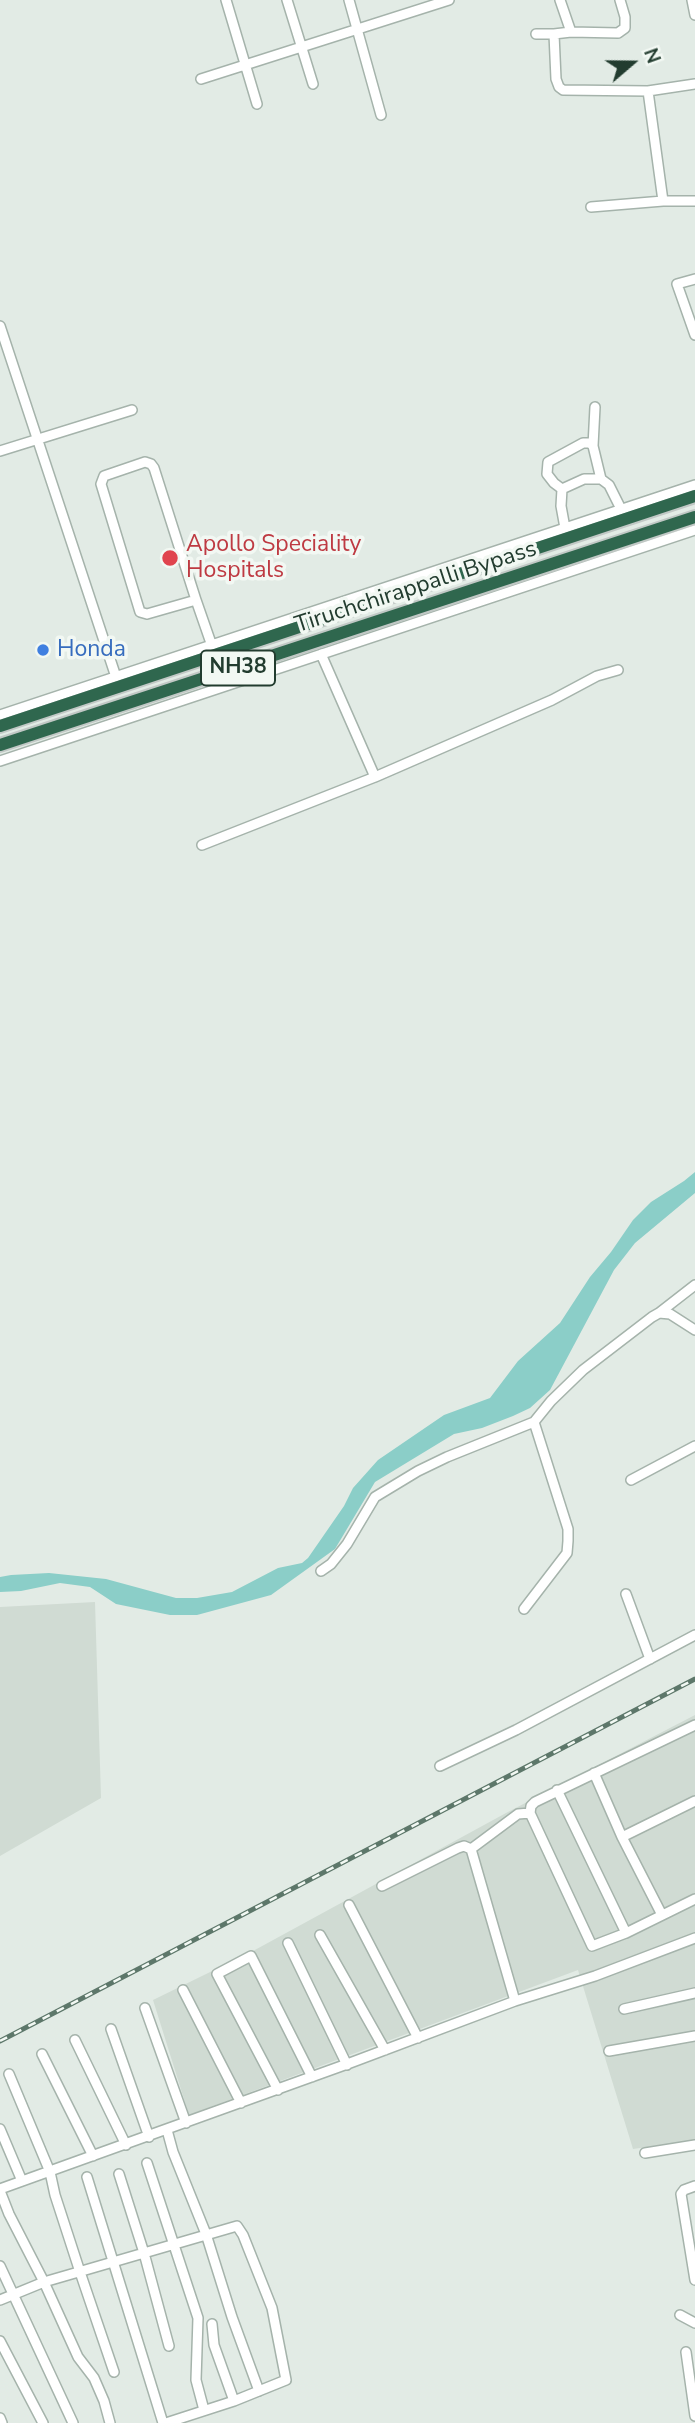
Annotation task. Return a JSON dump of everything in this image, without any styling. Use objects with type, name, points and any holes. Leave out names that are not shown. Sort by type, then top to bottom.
[{"type":"highway","name":"NH38","points":[[470,572],[695,496]]},
{"type":"highway","name":"Tiruchchirappalli Bypass","points":[[0,745],[695,517]]},
{"type":"highway","points":[[470,572],[480,557]]},
{"type":"highway","name":"Tiruchchirappalli Bypass","points":[[0,726],[470,572]]},
{"type":"street","points":[[226,0],[257,104]]},
{"type":"street","points":[[287,0],[313,85]]},
{"type":"street","points":[[349,0],[381,116]]},
{"type":"street","points":[[201,79],[425,4],[449,0]]},
{"type":"street","points":[[560,0],[571,32]]},
{"type":"street","points":[[536,34],[618,33],[625,28],[620,0]]},
{"type":"street","points":[[692,0],[695,15]]},
{"type":"street","points":[[554,34],[556,79],[563,90],[648,91],[695,84]]},
{"type":"street","points":[[648,91],[663,201]]},
{"type":"street","points":[[591,207],[695,201]]},
{"type":"street","points":[[695,279],[677,284],[695,335]]},
{"type":"street","points":[[0,326],[116,677]]},
{"type":"street","points":[[595,407],[593,446],[601,479]]},
{"type":"street","points":[[0,451],[132,410]]},
{"type":"street","points":[[562,489],[547,474],[548,462],[586,442],[593,446]]},
{"type":"street","points":[[196,600],[147,614],[140,612],[101,484],[104,475],[145,462],[154,468],[212,646]]},
{"type":"street","points":[[562,489],[584,478],[601,479],[609,485],[621,509]]},
{"type":"street","points":[[0,715],[695,485]]},
{"type":"street","points":[[562,489],[561,506],[565,528]]},
{"type":"street","points":[[0,761],[695,530]]},
{"type":"street","points":[[321,654],[375,777]]},
{"type":"street","points":[[202,845],[375,777],[552,700],[597,676],[618,670]]},
{"type":"street","points":[[321,1571],[331,1564],[347,1544],[375,1497],[447,1457],[534,1422],[583,1370],[695,1285]]},
{"type":"street","points":[[659,1313],[680,1318],[695,1330]]},
{"type":"street","points":[[524,1609],[567,1553],[568,1541],[568,1529],[534,1422]]},
{"type":"street","points":[[631,1480],[695,1446]]},
{"type":"street","points":[[626,1594],[650,1659]]},
{"type":"street","points":[[440,1766],[516,1730],[695,1634]]},
{"type":"street","points":[[695,1725],[557,1790],[535,1802],[530,1812],[592,1946],[626,1933],[695,1899]]},
{"type":"street","points":[[594,1773],[622,1837],[662,1914]]},
{"type":"street","points":[[557,1790],[626,1933]]},
{"type":"street","points":[[622,1837],[695,1801]]},
{"type":"street","points":[[471,1849],[518,1815],[530,1812]]},
{"type":"street","points":[[382,1886],[458,1848],[464,1846],[471,1849]]},
{"type":"street","points":[[471,1849],[515,2001]]},
{"type":"street","points":[[349,1906],[418,2038]]},
{"type":"street","points":[[320,1936],[385,2050]]},
{"type":"street","points":[[110,2423],[94,2378],[78,2357],[0,2190],[347,2065],[515,2001],[595,1976],[695,1938]]},
{"type":"street","points":[[288,1943],[347,2065]]},
{"type":"street","points":[[278,2090],[217,1974],[251,1956],[312,2077]]},
{"type":"street","points":[[183,1990],[241,2103]]},
{"type":"street","points":[[624,2009],[695,1993]]},
{"type":"street","points":[[145,2008],[186,2123]]},
{"type":"street","points":[[111,2029],[149,2137]]},
{"type":"street","points":[[609,2051],[695,2036]]},
{"type":"street","points":[[75,2040],[125,2145]]},
{"type":"street","points":[[41,2054],[93,2156]]},
{"type":"street","points":[[9,2074],[50,2172],[55,2195],[114,2372]]},
{"type":"street","points":[[0,2129],[22,2181]]},
{"type":"street","points":[[167,2130],[173,2152],[206,2234],[259,2391]]},
{"type":"street","points":[[645,2153],[695,2144]]},
{"type":"street","points":[[147,2162],[198,2318],[196,2380],[204,2410]]},
{"type":"street","points":[[119,2174],[169,2346]]},
{"type":"street","points":[[0,2300],[44,2282],[112,2263],[144,2253],[175,2245],[231,2226],[240,2229],[272,2308],[286,2380],[204,2410],[189,2419],[164,2423],[112,2263],[87,2177]]},
{"type":"street","points":[[695,2186],[681,2194],[695,2280]]},
{"type":"street","points":[[0,2266],[73,2423]]},
{"type":"street","points":[[680,2315],[695,2323]]},
{"type":"street","points":[[212,2324],[214,2345],[234,2401]]},
{"type":"street","points":[[0,2341],[43,2423]]},
{"type":"street","points":[[686,2352],[695,2416]]},
{"type":"street","points":[[0,2418],[2,2423]]},
{"type":"shaded area","points":[[95,1602],[101,1798],[0,1856],[0,1607]]},
{"type":"shaded area","points":[[695,1715],[695,2140],[633,2149],[578,1970],[189,2115],[153,2000],[253,1951],[506,1813]]},
{"type":"water","points":[[695,1172],[695,1193],[635,1243],[614,1270],[550,1390],[530,1408],[482,1428],[454,1434],[375,1482],[335,1549],[271,1595],[197,1615],[170,1615],[116,1604],[90,1587],[60,1583],[21,1591],[0,1592],[0,1577],[49,1573],[106,1579],[176,1598],[197,1598],[232,1592],[278,1568],[302,1563],[344,1506],[353,1488],[378,1460],[444,1415],[490,1398],[518,1361],[560,1323],[590,1277],[633,1220],[651,1202]]},
{"type":"railway","points":[[0,2041],[695,1679]]},
{"type":"place","name":"Apollo Speciality Hospitals","points":[[170,558]]},
{"type":"place","name":"Honda","points":[[43,650]]}]
